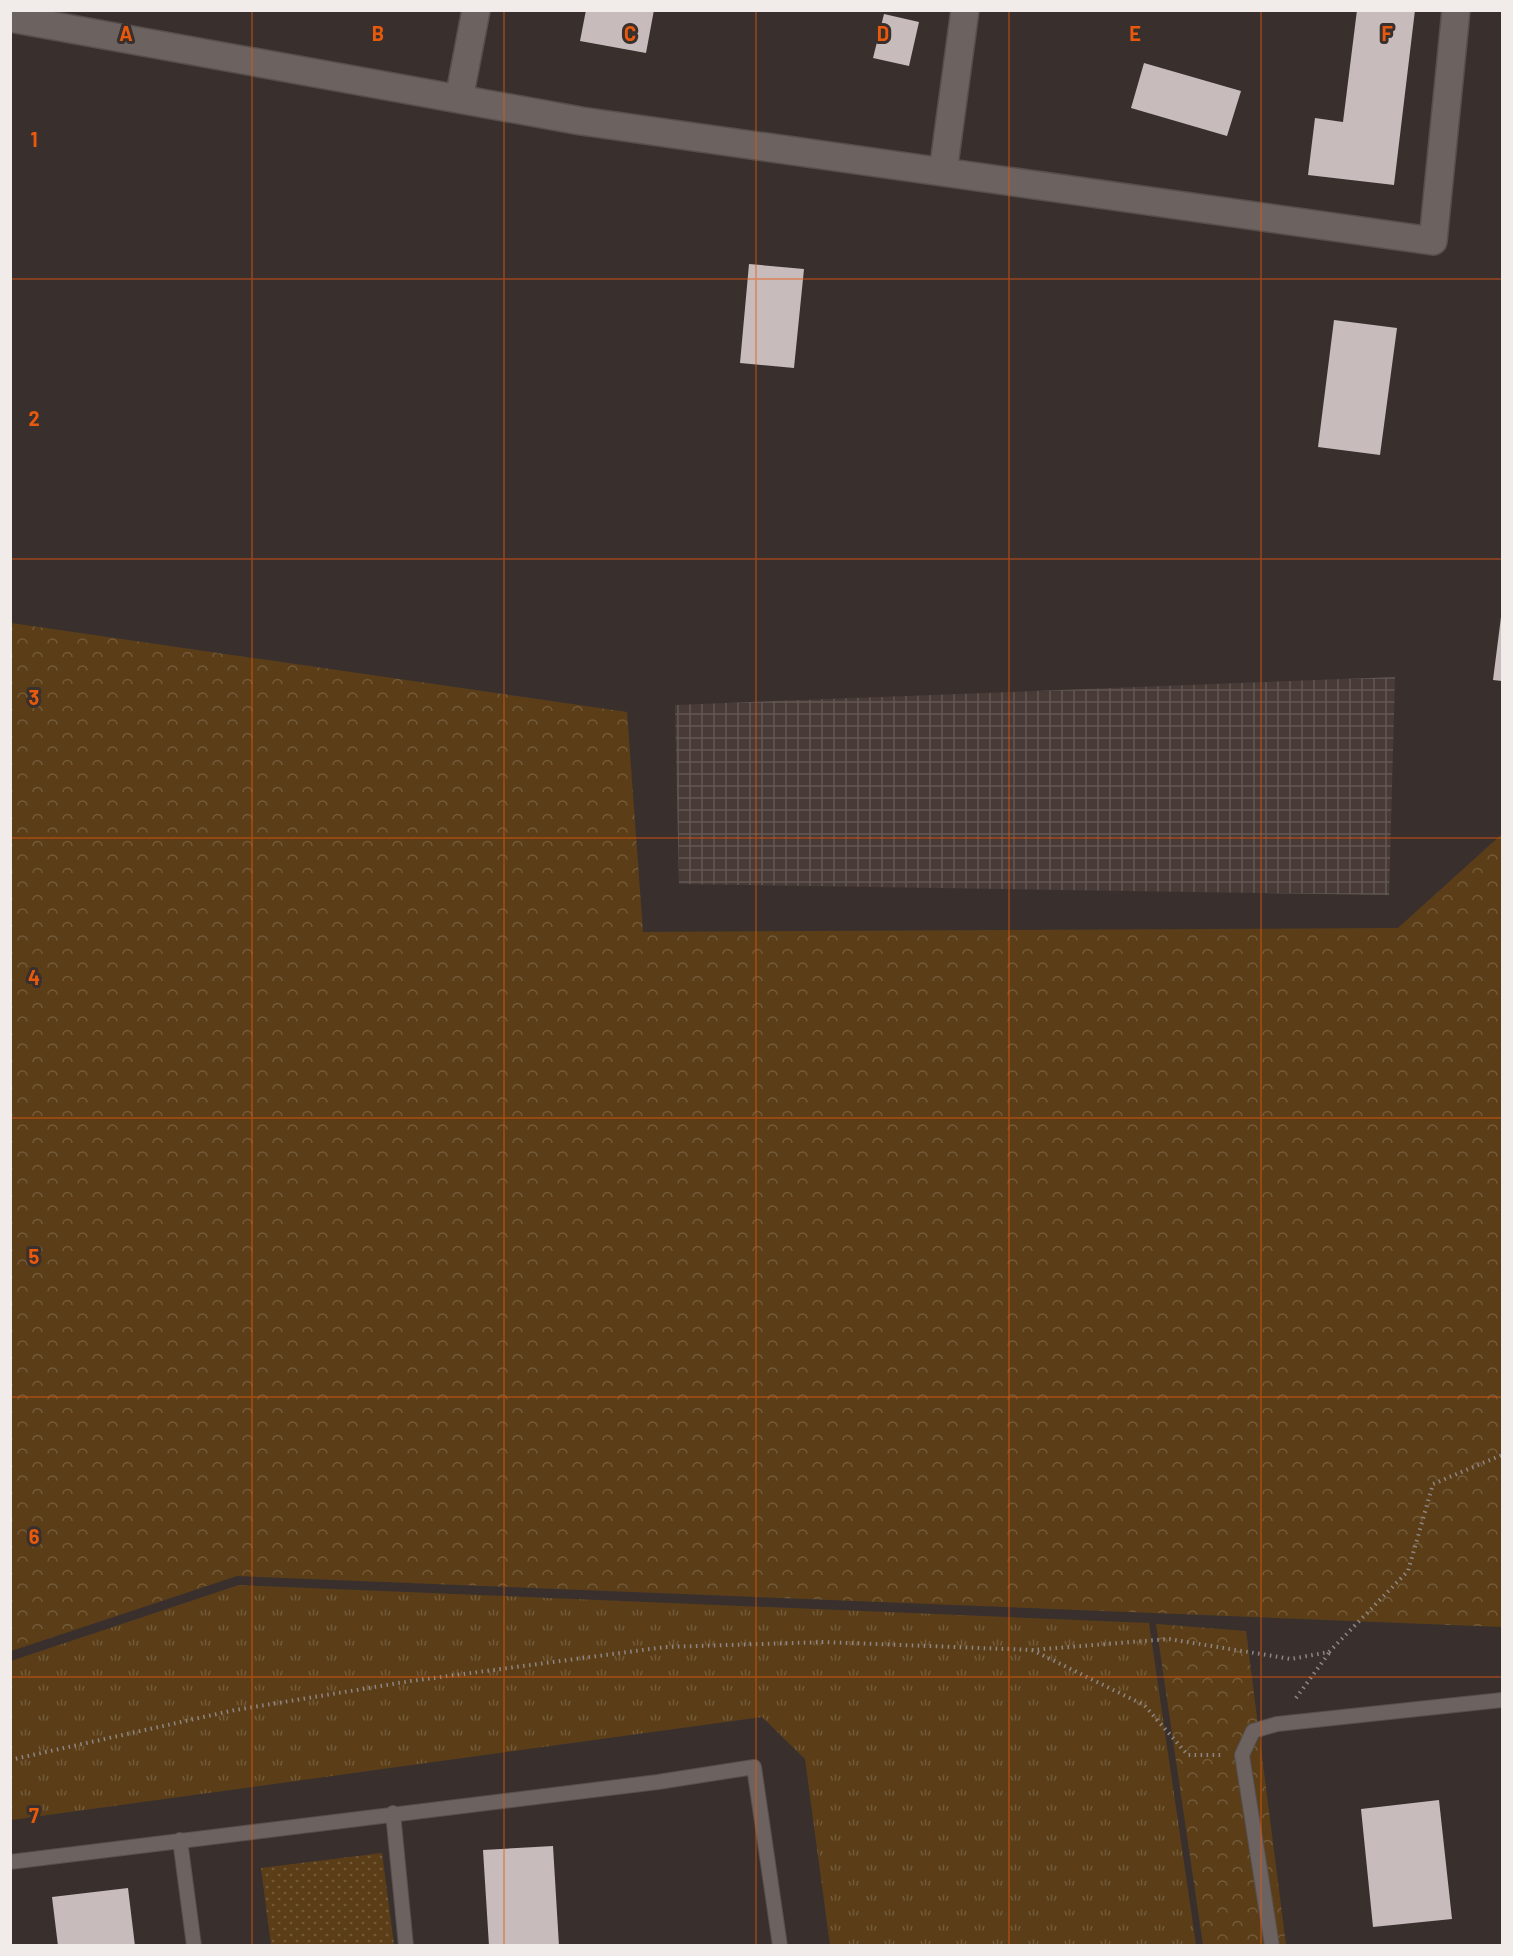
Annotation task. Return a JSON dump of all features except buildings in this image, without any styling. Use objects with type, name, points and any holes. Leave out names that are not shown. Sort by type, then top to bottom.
[{"type":"street","points":[[459,99],[476,10]]},
{"type":"street","points":[[943,172],[965,10]]},
{"type":"street","points":[[10,18],[581,121],[1433,242],[1455,10]]},
{"type":"lane","points":[[1272,1946],[1242,1755],[1253,1731],[1277,1724],[1503,1700]]},
{"type":"lane","points":[[10,1862],[658,1782],[754,1767],[780,1946]]},
{"type":"lane","points":[[393,1813],[406,1946]]},
{"type":"lane","points":[[180,1840],[194,1946]]},
{"type":"path","points":[[1277,1724],[1329,1652],[1408,1571],[1433,1484],[1503,1455]]},
{"type":"path","points":[[10,1760],[235,1710],[411,1680],[665,1647],[824,1642],[1032,1650],[1169,1639],[1291,1659],[1329,1652]]},
{"type":"path","points":[[1032,1650],[1144,1705],[1188,1755],[1242,1755]]},
{"type":"shaded area","points":[[1395,677],[1389,895],[679,884],[675,705]]},
{"type":"green space","points":[[11,623],[627,712],[643,932],[1398,928],[1502,834],[1502,1627],[237,1576],[11,1651]]},
{"type":"green space","points":[[239,1585],[1149,1623],[1196,1945],[830,1945],[805,1759],[762,1717],[11,1820],[11,1661]]},
{"type":"green space","points":[[1156,1624],[1246,1631],[1286,1945],[1203,1945]]},
{"type":"green space","points":[[382,1853],[394,1945],[271,1945],[261,1868]]}]
